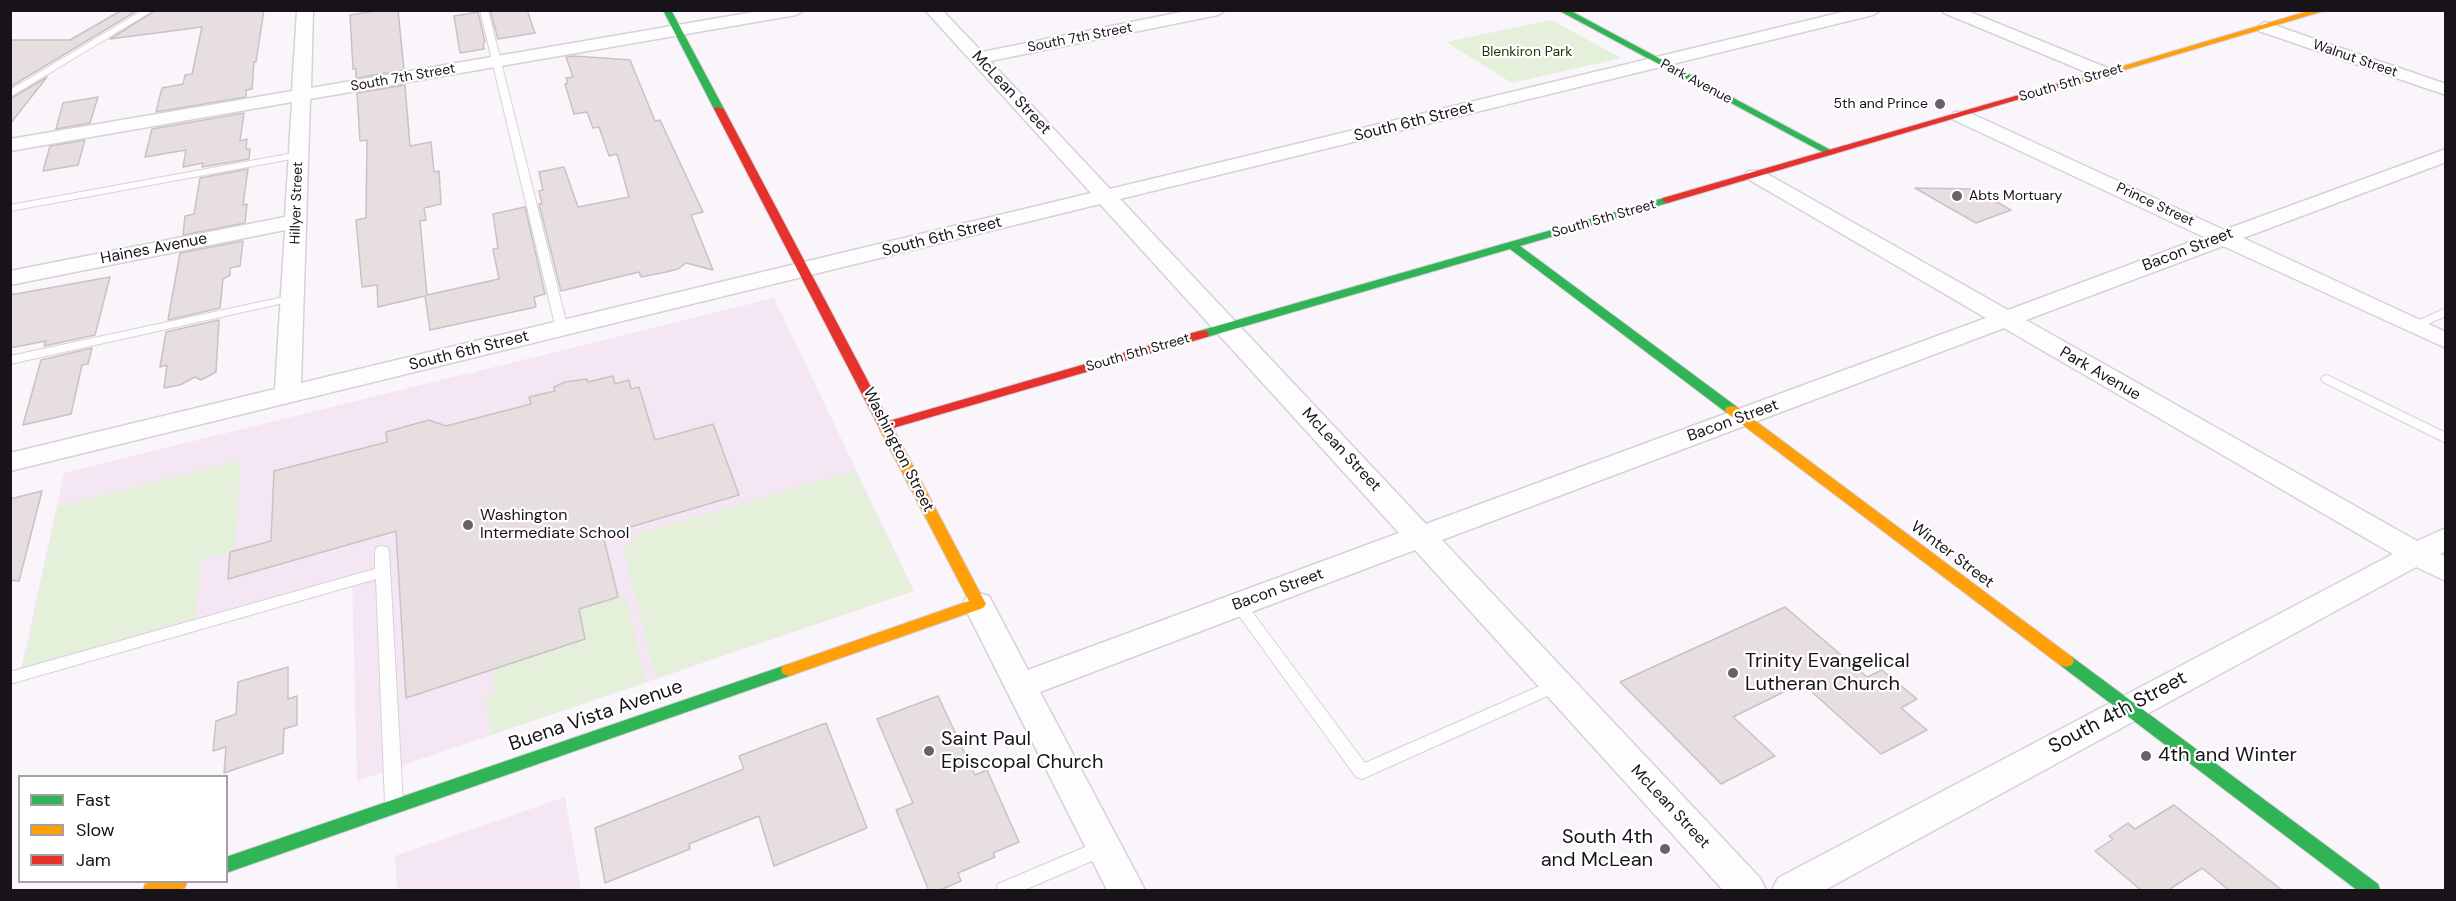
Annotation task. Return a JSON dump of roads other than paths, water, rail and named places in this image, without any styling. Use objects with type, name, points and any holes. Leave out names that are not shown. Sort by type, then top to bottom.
[{"type":"street","name":"Hillyer Street","points":[[288,395],[305,10]]},
{"type":"street","name":"Washington Street","points":[[667,10],[1126,891]]},
{"type":"street","name":"South 7th Street","points":[[10,145],[796,10]]},
{"type":"street","name":"McLean Street","points":[[933,10],[1747,891]]},
{"type":"street","name":"South 7th Street","points":[[978,58],[1218,10]]},
{"type":"street","name":"Park Avenue","points":[[1562,10],[1831,153]]},
{"type":"street","name":"Park Avenue","points":[[1588,10],[1851,148]]},
{"type":"street","name":"South 6th Street","points":[[10,462],[1873,10]]},
{"type":"street","points":[[1950,10],[2104,74]]},
{"type":"street","name":"South 5th Street","points":[[885,426],[2323,10]]},
{"type":"street","name":"Walnut Street","points":[[2265,27],[2445,90]]},
{"type":"street","name":"Prince Street","points":[[1961,116],[2445,341]]},
{"type":"street","name":"Bacon Street","points":[[1020,687],[2445,155]]},
{"type":"street","name":"Park Avenue","points":[[1755,175],[2445,571]]},
{"type":"street","name":"Haines Avenue","points":[[10,278],[297,221]]},
{"type":"street","name":"Winter Street","points":[[1512,245],[2371,891]]},
{"type":"street","name":"South 4th Street","points":[[1791,891],[2445,538]]},
{"type":"street","name":"Buena Vista Avenue","points":[[228,864],[978,604]]},
{"type":"street","points":[[152,891],[175,883]]},
{"type":"lane","points":[[10,94],[150,10]]},
{"type":"lane","points":[[484,10],[562,328]]},
{"type":"lane","points":[[10,208],[299,155]]},
{"type":"lane","points":[[10,360],[293,298]]},
{"type":"lane","points":[[2412,326],[2445,311]]},
{"type":"lane","points":[[2327,379],[2445,439]]},
{"type":"lane","points":[[382,551],[394,806]]},
{"type":"lane","points":[[10,678],[383,572]]},
{"type":"lane","points":[[1239,605],[1362,772],[1557,684]]},
{"type":"lane","points":[[1005,891],[1104,847]]},
{"type":"place","name":"5th and Prince","points":[[1940,104]]},
{"type":"place","name":"Abts Mortuary","points":[[1957,196]]},
{"type":"place","name":"Washington Intermediate School","points":[[468,525]]},
{"type":"place","name":"Trinity Evangelical Lutheran Church","points":[[1733,673]]},
{"type":"place","name":"Saint Paul Episcopal Church","points":[[929,751]]},
{"type":"place","name":"4th and Winter","points":[[2146,756]]},
{"type":"place","name":"South 4th and McLean","points":[[1665,849]]},
{"type":"park label","name":"Blenkiron Park","points":[[1527,52]]}]
